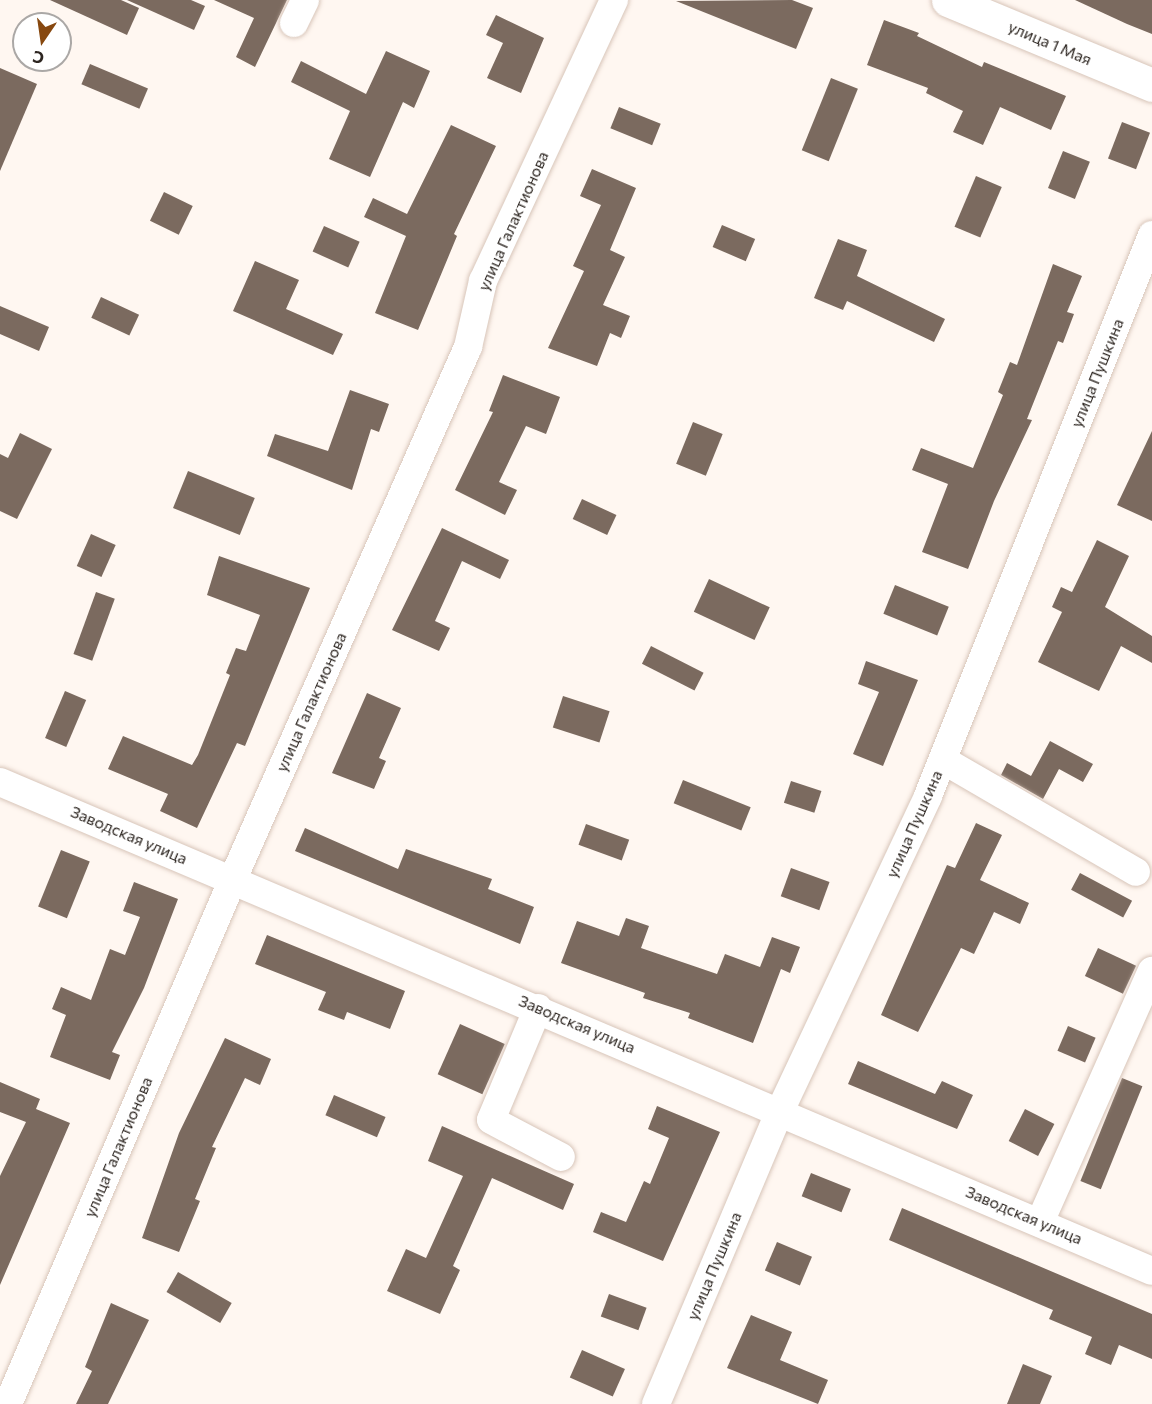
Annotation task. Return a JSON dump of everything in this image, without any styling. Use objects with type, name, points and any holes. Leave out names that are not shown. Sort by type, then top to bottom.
[{"type":"main road","name":"улица 1 Мая","points":[[948,0],[1152,85]]},
{"type":"street","name":"улица Галактионова","points":[[8,1404],[233,879],[468,347],[483,281],[614,0]]},
{"type":"street","name":"улица Пушкина","points":[[656,1404],[780,1111],[943,760],[1152,235]]},
{"type":"street","points":[[943,760],[1136,872]]},
{"type":"street","name":"Заводская улица","points":[[0,782],[538,1008],[1152,1271]]},
{"type":"street","points":[[1040,1222],[1152,971]]},
{"type":"street","points":[[538,1008],[491,1119],[561,1157]]},
{"type":"building","points":[[50,0],[121,0],[139,8],[127,35]]},
{"type":"building","points":[[127,0],[191,0],[205,6],[194,30]]},
{"type":"building","points":[[214,0],[287,0],[255,67],[236,57],[254,18]]},
{"type":"building","points":[[792,0],[813,8],[796,49],[676,1]]},
{"type":"building","points":[[1075,0],[1152,0],[1152,34],[1127,24]]},
{"type":"building","points":[[496,15],[544,38],[521,93],[487,78],[503,43],[486,35]]},
{"type":"building","points":[[884,20],[919,33],[917,36],[982,67],[984,62],[1066,96],[1051,130],[1000,107],[983,145],[953,132],[963,111],[926,93],[928,88],[867,65]]},
{"type":"building","points":[[386,51],[430,71],[414,108],[403,102],[370,177],[329,159],[350,111],[291,82],[301,61],[366,94]]},
{"type":"building","points":[[90,64],[148,89],[139,109],[81,84]]},
{"type":"building","points":[[0,68],[37,84],[0,171]]},
{"type":"building","points":[[831,78],[858,89],[829,161],[802,150]]},
{"type":"building","points":[[619,107],[661,124],[652,145],[610,128]]},
{"type":"building","points":[[1122,122],[1150,133],[1136,169],[1108,158]]},
{"type":"building","points":[[451,125],[496,146],[454,234],[457,236],[418,330],[375,313],[406,236],[364,217],[373,198],[407,214]]},
{"type":"building","points":[[1063,151],[1090,162],[1075,199],[1048,188]]},
{"type":"building","points":[[592,169],[636,188],[610,250],[625,257],[603,305],[630,316],[621,338],[610,333],[597,366],[548,348],[584,271],[573,266],[601,205],[580,196]]},
{"type":"building","points":[[976,176],[1002,187],[980,238],[955,227]]},
{"type":"building","points":[[164,192],[193,206],[179,235],[150,221]]},
{"type":"building","points":[[722,225],[755,239],[746,261],[713,247]]},
{"type":"building","points":[[324,226],[360,242],[348,267],[313,252]]},
{"type":"building","points":[[838,239],[867,250],[857,276],[945,319],[934,342],[847,301],[843,310],[814,298]]},
{"type":"building","points":[[255,261],[299,280],[286,309],[343,334],[333,355],[233,311]]},
{"type":"building","points":[[1053,264],[1082,276],[1067,312],[1074,314],[1063,343],[1058,341],[1027,419],[1032,420],[994,501],[968,569],[922,552],[948,484],[912,470],[921,448],[973,468],[1003,395],[998,392],[1010,362],[1017,365]]},
{"type":"building","points":[[101,297],[139,315],[129,336],[91,318]]},
{"type":"building","points":[[0,306],[49,327],[39,351],[0,334]]},
{"type":"building","points":[[503,375],[560,397],[546,434],[526,426],[499,482],[517,490],[505,515],[455,490],[493,412],[489,411]]},
{"type":"building","points":[[350,390],[389,404],[379,432],[371,429],[352,490],[267,456],[275,434],[328,451]]},
{"type":"building","points":[[693,422],[723,434],[706,476],[676,464]]},
{"type":"building","points":[[1152,431],[1152,521],[1117,505]]},
{"type":"building","points":[[20,433],[52,449],[17,519],[0,511],[0,454],[8,458]]},
{"type":"building","points":[[188,471],[255,498],[240,535],[173,508]]},
{"type":"building","points":[[582,499],[616,515],[607,535],[573,519]]},
{"type":"building","points":[[442,528],[509,560],[500,579],[462,561],[435,621],[450,628],[439,651],[392,630]]},
{"type":"building","points":[[91,534],[116,545],[101,577],[77,566]]},
{"type":"building","points":[[1097,540],[1129,556],[1105,607],[1152,636],[1152,663],[1121,646],[1099,691],[1038,662],[1062,612],[1052,607],[1061,587],[1072,592]]},
{"type":"building","points":[[219,556],[310,588],[245,746],[237,743],[197,828],[160,811],[168,794],[108,769],[123,736],[192,765],[198,755],[230,675],[226,673],[236,648],[246,651],[260,615],[207,595]]},
{"type":"building","points":[[709,579],[770,607],[755,640],[694,612]]},
{"type":"building","points":[[895,585],[949,607],[937,635],[883,614]]},
{"type":"building","points":[[96,592],[115,599],[92,661],[73,654]]},
{"type":"building","points":[[651,646],[704,673],[694,691],[642,664]]},
{"type":"building","points":[[866,661],[918,680],[883,766],[853,754],[879,692],[858,684]]},
{"type":"building","points":[[65,691],[86,700],[66,747],[45,738]]},
{"type":"building","points":[[367,693],[401,708],[379,758],[386,761],[374,789],[332,773]]},
{"type":"building","points":[[563,696],[610,711],[599,743],[553,727]]},
{"type":"building","points":[[1050,741],[1093,764],[1083,782],[1059,769],[1043,799],[1001,775],[1007,763],[1031,776]]},
{"type":"building","points":[[683,780],[751,807],[741,831],[674,803]]},
{"type":"building","points":[[791,781],[821,791],[814,813],[784,803]]},
{"type":"building","points":[[976,823],[1002,835],[980,880],[1029,903],[1020,924],[994,912],[974,954],[961,948],[918,1032],[881,1015],[947,865],[955,868]]},
{"type":"building","points":[[586,824],[629,840],[622,860],[578,845]]},
{"type":"building","points":[[305,828],[398,869],[406,849],[492,879],[488,889],[534,907],[520,944],[295,851]]},
{"type":"building","points":[[61,850],[90,862],[67,918],[38,907]]},
{"type":"building","points":[[791,868],[830,882],[819,910],[781,896]]},
{"type":"building","points":[[1080,873],[1132,901],[1123,917],[1071,890]]},
{"type":"building","points":[[134,882],[178,899],[144,988],[112,1052],[120,1055],[110,1080],[50,1057],[66,1015],[52,1009],[61,987],[91,1000],[110,949],[125,955],[140,917],[123,911]]},
{"type":"building","points":[[626,918],[649,926],[641,948],[717,974],[725,954],[760,967],[772,937],[800,947],[790,973],[781,969],[753,1043],[688,1018],[690,1013],[643,998],[645,993],[561,963],[577,921],[619,936]]},
{"type":"building","points":[[267,935],[405,991],[390,1029],[347,1012],[344,1020],[318,1010],[326,992],[255,964]]},
{"type":"building","points":[[1098,948],[1136,966],[1123,994],[1085,976]]},
{"type":"building","points":[[460,1024],[505,1044],[482,1094],[438,1074]]},
{"type":"building","points":[[1068,1026],[1096,1038],[1085,1063],[1057,1051]]},
{"type":"building","points":[[225,1038],[271,1059],[260,1085],[245,1078],[212,1147],[216,1148],[195,1199],[200,1201],[179,1252],[142,1238],[179,1133]]},
{"type":"building","points":[[858,1061],[935,1094],[942,1081],[973,1095],[957,1129],[848,1084]]},
{"type":"building","points":[[1122,1078],[1142,1086],[1101,1189],[1080,1181]]},
{"type":"building","points":[[0,1082],[40,1099],[36,1109],[70,1123],[0,1285],[0,1176],[26,1122],[0,1112]]},
{"type":"building","points":[[334,1095],[386,1117],[377,1137],[325,1115]]},
{"type":"building","points":[[657,1106],[720,1132],[663,1261],[593,1232],[601,1212],[626,1222],[644,1181],[650,1184],[669,1138],[648,1129]]},
{"type":"building","points":[[1025,1109],[1054,1124],[1038,1156],[1009,1141]]},
{"type":"building","points":[[442,1126],[574,1184],[563,1210],[492,1178],[453,1266],[460,1270],[440,1314],[387,1291],[406,1249],[426,1258],[463,1176],[428,1161]]},
{"type":"building","points":[[811,1173],[851,1189],[842,1212],[802,1196]]},
{"type":"building","points":[[902,1208],[1152,1314],[1152,1359],[1119,1345],[1111,1365],[1085,1354],[1092,1337],[1049,1319],[1053,1310],[889,1240]]},
{"type":"building","points":[[777,1242],[812,1257],[800,1285],[765,1271]]},
{"type":"building","points":[[178,1272],[232,1303],[220,1323],[166,1292]]},
{"type":"building","points":[[609,1294],[647,1308],[638,1330],[601,1317]]},
{"type":"building","points":[[111,1303],[149,1320],[108,1404],[76,1404],[92,1371],[85,1367]]},
{"type":"building","points":[[751,1315],[792,1332],[780,1360],[828,1380],[818,1404],[727,1368]]},
{"type":"building","points":[[582,1350],[625,1369],[613,1397],[570,1377]]},
{"type":"building","points":[[1023,1364],[1052,1376],[1040,1404],[1007,1404]]}]
